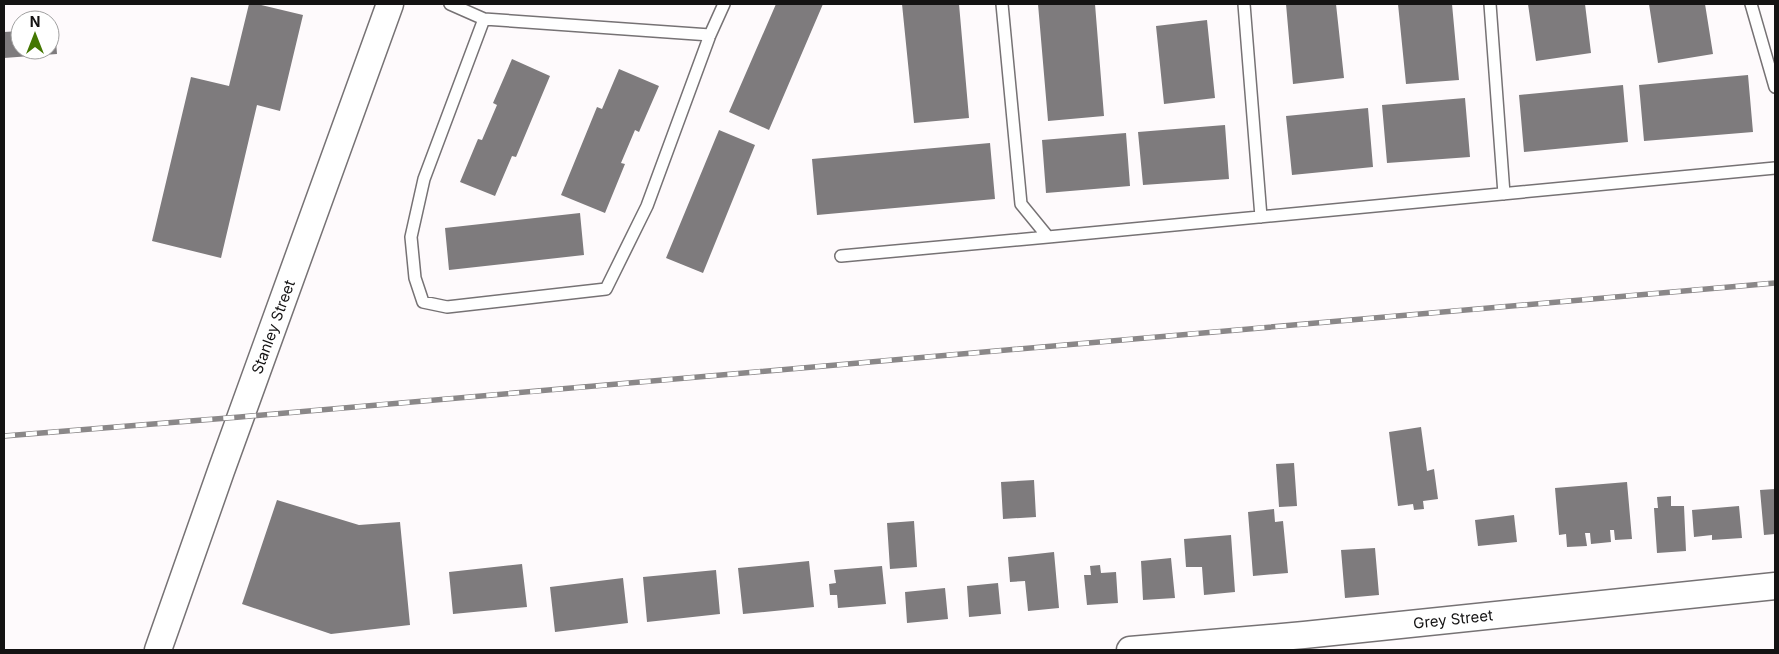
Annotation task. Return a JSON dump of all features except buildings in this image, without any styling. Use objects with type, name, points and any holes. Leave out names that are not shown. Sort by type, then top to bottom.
[{"type":"street","name":"Stanley Street","points":[[158,650],[390,4]]},
{"type":"street","name":"Grey Street","points":[[1130,650],[1304,635],[1775,586]]},
{"type":"lane","points":[[450,4],[484,19],[710,35]]},
{"type":"lane","points":[[484,19],[424,179],[412,237],[415,278],[424,302],[447,307],[606,289],[648,206],[710,35],[724,4]]},
{"type":"lane","points":[[1002,4],[1021,204],[1048,237]]},
{"type":"lane","points":[[1244,4],[1261,217]]},
{"type":"lane","points":[[1490,4],[1504,194]]},
{"type":"lane","points":[[1751,4],[1775,87]]},
{"type":"lane","points":[[841,256],[1775,168]]},
{"type":"railway","points":[[4,436],[1775,283]]}]
